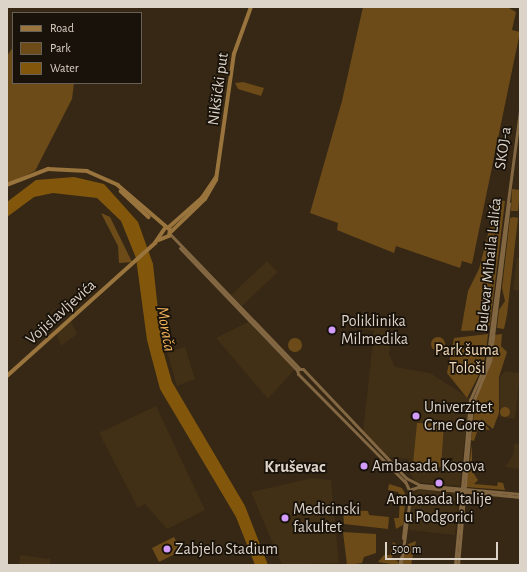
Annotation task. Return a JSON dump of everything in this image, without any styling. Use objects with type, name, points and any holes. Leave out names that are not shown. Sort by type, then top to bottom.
[{"type":"main road","name":"Nikšićki put","points":[[168,235],[204,199],[216,177],[230,80],[238,40],[250,7]]},
{"type":"main road","name":"SKOJ-a","points":[[509,191],[520,109]]},
{"type":"main road","points":[[7,187],[44,170],[75,168],[106,178],[166,228],[168,235]]},
{"type":"main road","name":"Nikšićki put","points":[[162,232],[202,198],[216,177]]},
{"type":"main road","name":"Bulevar Mihaila Lalića","points":[[464,490],[470,400],[487,361],[509,191]]},
{"type":"main road","points":[[136,202],[162,232],[168,235],[298,369],[409,479],[414,482],[464,490]]},
{"type":"main road","points":[[156,242],[162,232]]},
{"type":"main road","points":[[156,242],[168,235]]},
{"type":"main road","name":"Vojislavljevića","points":[[7,376],[156,242]]},
{"type":"main road","points":[[298,369],[405,482],[407,489],[400,565]]},
{"type":"main road","points":[[405,482],[409,479]]},
{"type":"main road","points":[[400,565],[414,482]]},
{"type":"main road","points":[[407,489],[464,490],[520,495]]},
{"type":"main road","points":[[455,565],[464,490]]},
{"type":"main road","points":[[458,565],[464,490]]},
{"type":"shaded area","points":[[517,258],[520,258],[520,291],[513,290]]},
{"type":"shaded area","points":[[267,261],[278,272],[242,306],[231,295]]},
{"type":"shaded area","name":"Univerzitet Crne Gore","points":[[364,310],[392,333],[389,354],[395,367],[430,373],[469,398],[460,486],[416,482],[409,472],[409,459],[386,457],[363,433],[374,331],[363,329],[359,315]]},
{"type":"shaded area","points":[[71,321],[77,334],[61,346],[56,334]]},
{"type":"shaded area","points":[[248,322],[295,369],[268,399],[216,338]]},
{"type":"shaded area","points":[[185,347],[195,379],[177,386],[167,352]]},
{"type":"shaded area","points":[[505,371],[520,373],[515,419],[500,417],[500,377]]},
{"type":"shaded area","points":[[156,406],[205,510],[167,529],[145,504],[138,508],[99,433]]},
{"type":"shaded area","points":[[514,443],[520,444],[520,469],[505,467],[513,455]]},
{"type":"shaded area","points":[[312,478],[331,480],[339,563],[282,565],[251,492]]},
{"type":"shaded area","points":[[419,489],[459,493],[455,535],[409,530],[412,495]]},
{"type":"shaded area","points":[[20,555],[50,559],[50,565],[19,565]]},
{"type":"green space","points":[[363,7],[507,7],[516,12],[512,30],[520,32],[472,264],[462,261],[460,268],[396,246],[394,253],[337,230],[338,223],[310,213],[342,101]]},
{"type":"green space","points":[[12,48],[12,84],[74,84],[72,99],[35,171],[7,184],[7,56]]},
{"type":"green space","points":[[243,82],[264,88],[261,96],[238,89],[235,83]]},
{"type":"green space","points":[[512,189],[520,190],[518,211],[511,211]]},
{"type":"green space","points":[[497,200],[505,201],[490,325],[485,330],[461,331],[468,291],[479,269]]},
{"type":"green space","points":[[101,213],[110,217],[132,262],[119,263],[118,246]]},
{"type":"green space","name":"Park šuma Tološi","points":[[510,218],[518,218],[507,315],[504,329],[497,328],[499,310],[505,301],[502,288]]},
{"type":"green space","name":"Park šuma Tološi","points":[[488,334],[484,365],[467,398],[447,373],[454,338]]},
{"type":"green space","name":"Park šuma Tološi","points":[[502,334],[501,346],[507,352],[499,377],[499,413],[493,429],[480,418],[490,430],[478,429],[474,441],[471,440],[476,394],[494,335]]},
{"type":"green space","points":[[435,337],[441,337],[445,341],[445,347],[441,351],[435,351],[431,347],[431,341]]},
{"type":"green space","points":[[292,338],[298,338],[302,342],[302,348],[298,352],[292,352],[288,348],[288,342]]},
{"type":"green space","points":[[505,407],[510,412],[505,417],[500,412]]},
{"type":"green space","points":[[417,423],[444,424],[441,467],[413,464]]},
{"type":"green space","points":[[472,445],[472,471],[478,480],[474,484],[497,486],[498,482],[503,483],[505,490],[466,487]]},
{"type":"green space","points":[[389,484],[402,488],[406,495],[403,525],[396,529],[394,518],[399,518],[400,497],[398,492],[388,490]]},
{"type":"green space","points":[[343,510],[368,511],[369,515],[389,517],[388,529],[344,524]]},
{"type":"green space","points":[[343,532],[376,534],[376,553],[364,557],[362,563],[347,565]]},
{"type":"green space","name":"Zabjelo Stadium","points":[[174,537],[181,551],[159,562],[152,548]]},
{"type":"green space","points":[[416,541],[411,565],[403,565],[406,545]]},
{"type":"green space","points":[[393,542],[399,546],[394,547],[392,559],[398,561],[398,565],[378,562],[384,555],[390,555]]},
{"type":"water","points":[[74,177],[104,184],[138,222],[153,264],[162,347],[172,382],[245,506],[268,565],[255,565],[236,517],[160,389],[147,340],[136,258],[121,221],[97,198],[53,193],[34,197],[7,217],[7,202],[36,180]]},
{"type":"place","name":"Poliklinika Milmedika","points":[[332,330]]},
{"type":"place","name":"Univerzitet Crne Gore","points":[[416,416]]},
{"type":"place","name":"Ambasada Kosova","points":[[364,466]]},
{"type":"place","name":"Ambasada Italije u Podgorici","points":[[439,483]]},
{"type":"place","name":"Medicinski fakultet","points":[[285,518]]},
{"type":"place","name":"Zabjelo Stadium","points":[[167,549]]},
{"type":"district","name":"Kruševac","points":[[295,467]]},
{"type":"water label","name":"Morača","points":[[166,329]]}]
